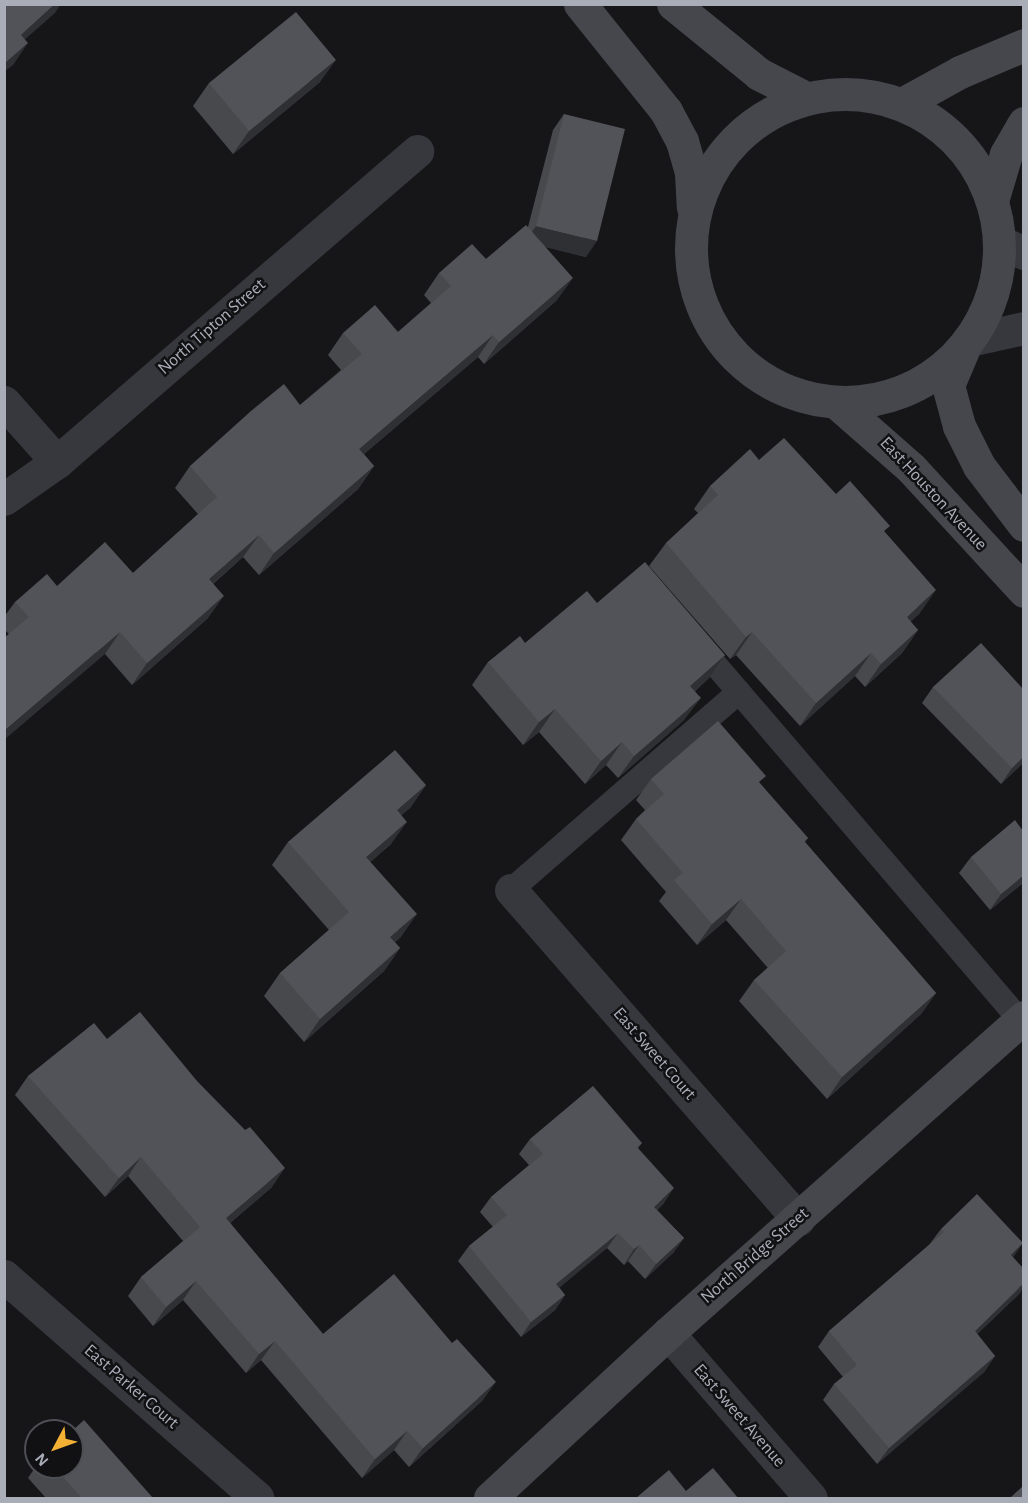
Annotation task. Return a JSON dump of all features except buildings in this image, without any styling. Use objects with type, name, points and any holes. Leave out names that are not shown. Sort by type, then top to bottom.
[{"type":"main road","points":[[580,4],[666,111],[682,141],[691,173],[694,212],[692,277],[710,324],[743,365],[787,392],[837,403],[885,398],[929,379],[967,344]]},
{"type":"main road","points":[[673,4],[759,74],[804,98]]},
{"type":"main road","points":[[902,104],[960,72],[1023,45]]},
{"type":"main road","points":[[694,212],[708,173],[733,139],[766,113],[804,98],[853,93],[902,104],[941,126],[972,160],[1011,247],[993,293],[948,385],[959,426],[979,466],[1023,525]]},
{"type":"main road","points":[[992,201],[1006,154],[1023,123]]},
{"type":"main road","name":"East Houston Avenue","points":[[837,403],[910,468],[1023,591]]},
{"type":"main road","name":"North Bridge Street","points":[[490,1498],[668,1333],[1022,1018]]},
{"type":"street","name":"North Tipton Street","points":[[4,499],[57,462],[417,152]]},
{"type":"street","points":[[967,344],[1023,328]]},
{"type":"street","points":[[4,402],[57,462]]},
{"type":"street","name":"East Sweet Court","points":[[511,890],[798,1219]]},
{"type":"street","name":"East Parker Court","points":[[4,1276],[258,1498]]},
{"type":"street","name":"East Sweet Avenue","points":[[668,1333],[811,1498]]},
{"type":"lane","points":[[676,620],[1022,1018]]},
{"type":"lane","points":[[511,890],[739,692]]}]
